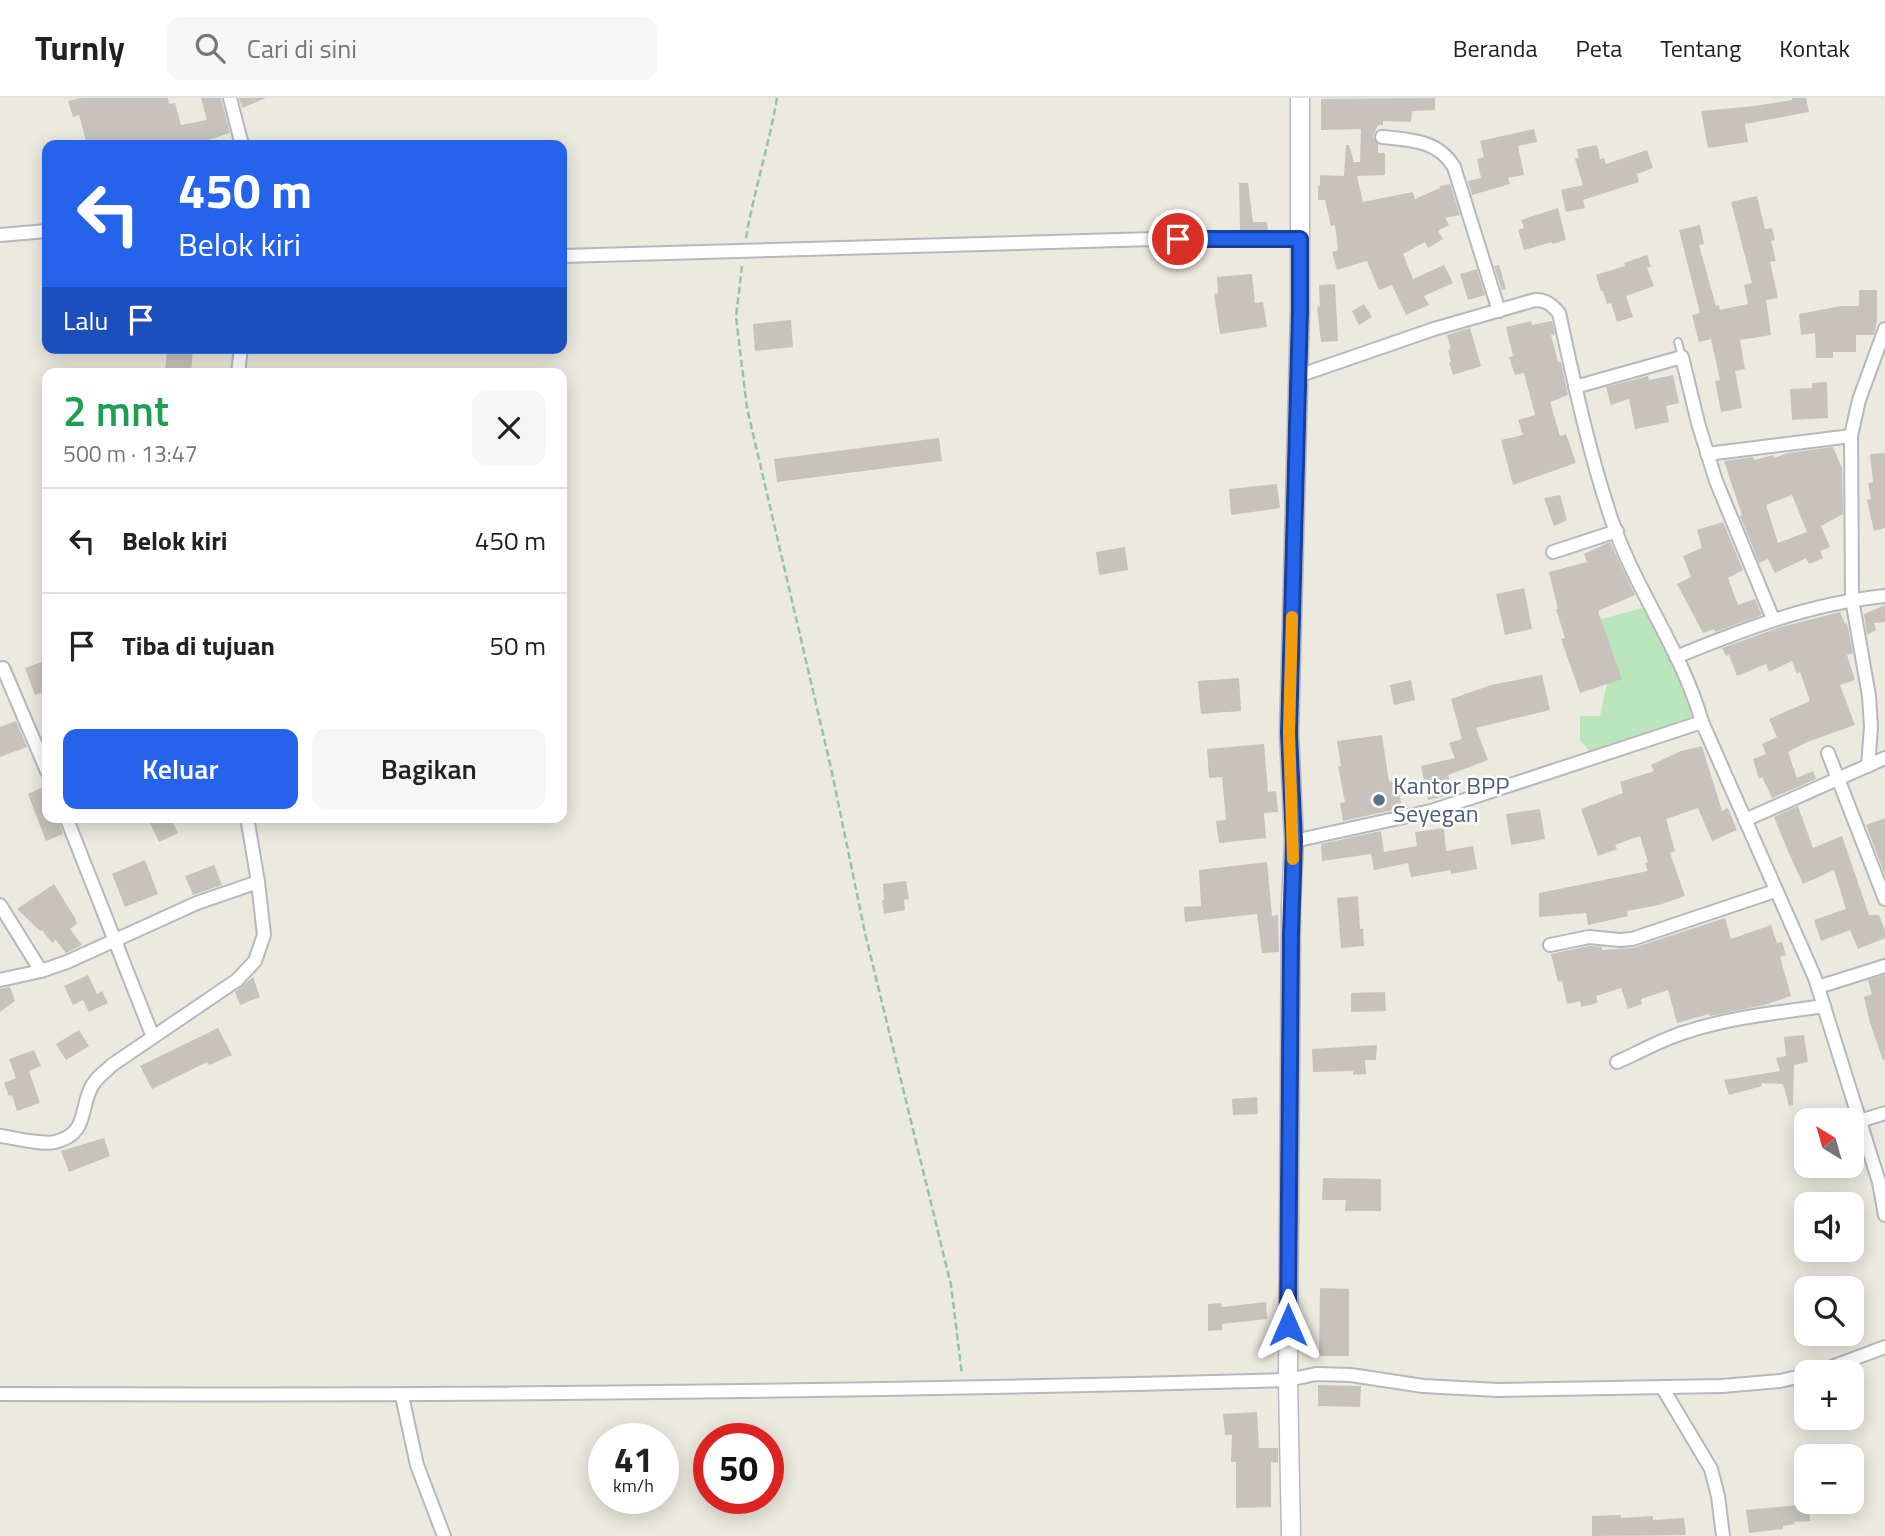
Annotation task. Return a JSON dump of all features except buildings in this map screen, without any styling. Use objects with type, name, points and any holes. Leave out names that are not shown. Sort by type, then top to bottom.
[{"type":"main road","points":[[1291,1536],[1288,1380],[1294,841],[1289,733],[1298,376],[1300,98]]},
{"type":"street","points":[[230,98],[241,140]]},
{"type":"street","points":[[1382,137],[1424,142],[1438,148],[1448,157],[1454,167],[1499,311]]},
{"type":"street","points":[[0,234],[42,232]]},
{"type":"street","points":[[567,256],[1153,239],[1300,239]]},
{"type":"street","points":[[1298,376],[1434,329],[1535,300],[1545,300],[1553,305],[1559,313],[1575,387],[1617,531],[1646,601],[1676,656],[1702,722],[1818,987],[1856,1108]]},
{"type":"street","points":[[1868,766],[1871,727],[1869,696],[1852,599],[1851,436],[1859,400],[1885,329]]},
{"type":"street","points":[[1575,387],[1682,357],[1707,454],[1773,619]]},
{"type":"street","points":[[1707,454],[1851,436]]},
{"type":"street","points":[[1553,552],[1617,531]]},
{"type":"street","points":[[1676,656],[1773,619],[1852,599],[1885,596]]},
{"type":"street","points":[[3,668],[42,759]]},
{"type":"street","points":[[1294,841],[1431,811],[1702,722]]},
{"type":"street","points":[[1828,752],[1885,899]]},
{"type":"street","points":[[1745,820],[1885,758]]},
{"type":"street","points":[[68,823],[153,1037]]},
{"type":"street","points":[[0,1136],[54,1143],[71,1135],[82,1124],[89,1090],[97,1078],[237,980],[255,961],[264,935],[248,823]]},
{"type":"street","points":[[0,980],[41,971],[197,903],[258,882]]},
{"type":"street","points":[[1550,945],[1589,937],[1632,939],[1775,891]]},
{"type":"street","points":[[0,905],[41,971]]},
{"type":"street","points":[[1818,987],[1885,967]]},
{"type":"street","points":[[1617,1062],[1683,1032],[1708,1025],[1762,1014],[1824,1006]]},
{"type":"street","points":[[1864,1120],[1885,1113]]},
{"type":"street","points":[[1864,1134],[1879,1182],[1885,1215]]},
{"type":"street","points":[[1850,1360],[1885,1347]]},
{"type":"street","points":[[0,1394],[402,1395],[963,1390],[1288,1380],[1316,1374],[1350,1375],[1423,1386],[1498,1390],[1722,1386],[1794,1378]]},
{"type":"street","points":[[1662,1387],[1711,1469],[1717,1489],[1723,1536]]},
{"type":"street","points":[[402,1395],[417,1465],[433,1514],[444,1536]]},
{"type":"lane","points":[[1678,342],[1682,357]]},
{"type":"path","points":[[777,98],[771,132],[751,206],[736,317],[747,408],[831,768],[865,933],[951,1285],[963,1390]]},
{"type":"green space","points":[[1649,606],[1698,711],[1687,721],[1591,753],[1580,740],[1580,716],[1600,716],[1607,684],[1595,621]]},
{"type":"slow traffic","points":[[1292,617],[1289,733],[1293,859]]},
{"type":"place","name":"Kantor BPP Seyegan","points":[[1379,800]]},
{"type":"route","points":[[1178,239],[1300,239],[1289,733],[1294,841],[1291,906],[1288,1325]]}]
